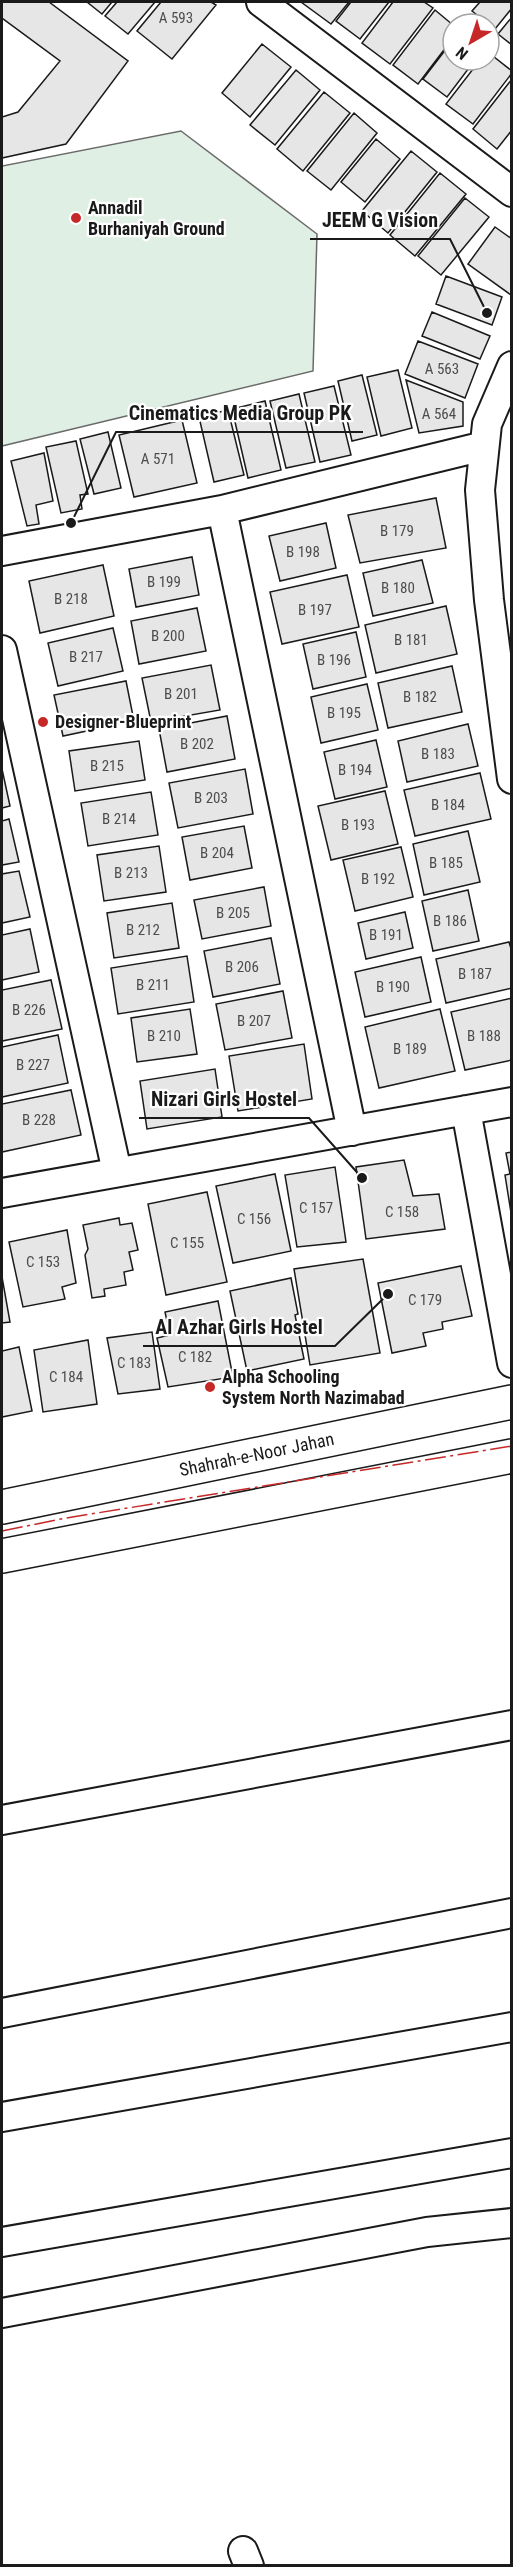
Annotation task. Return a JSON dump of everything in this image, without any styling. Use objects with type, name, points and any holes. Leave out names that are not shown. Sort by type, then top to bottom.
[{"type":"main road","name":"Shahrah-e-Noor Jahan","points":[[2,1507],[512,1402]]},
{"type":"main road","points":[[2,1557],[512,1456]]},
{"type":"street","points":[[261,2],[512,192]]},
{"type":"street","points":[[512,366],[487,424],[480,490],[489,600],[512,779]]},
{"type":"street","points":[[2,551],[222,510],[484,446]]},
{"type":"street","points":[[222,510],[351,1131]]},
{"type":"street","points":[[2,650],[117,1172]]},
{"type":"street","points":[[2,1193],[512,1102]]},
{"type":"street","points":[[466,1110],[512,1363]]},
{"type":"street","points":[[2,1820],[512,1725]]},
{"type":"street","points":[[2,2013],[512,1913]]},
{"type":"street","points":[[2,2117],[512,2028]]},
{"type":"street","points":[[2,2242],[512,2154]]},
{"type":"street","points":[[2,2313],[427,2232],[512,2223]]},
{"type":"green space","points":[[181,131],[317,234],[313,371],[2,446],[2,166]]},
{"type":"building","points":[[2,2],[49,2],[128,61],[66,144],[2,158],[2,117],[18,112],[60,61],[2,18]]},
{"type":"building","points":[[87,2],[112,2],[102,14]]},
{"type":"building","points":[[117,2],[155,2],[128,34],[105,16]]},
{"type":"building","points":[[161,2],[211,2],[216,5],[172,59],[137,31]]},
{"type":"building","points":[[301,2],[349,2],[331,24]]},
{"type":"building","points":[[351,2],[389,2],[360,39],[336,21]]},
{"type":"building","points":[[393,2],[424,2],[433,8],[390,64],[362,43]]},
{"type":"building","points":[[480,2],[512,2],[512,8],[501,22],[501,12],[472,11]]},
{"type":"building","points":[[435,10],[441,15],[441,54],[418,84],[393,65]]},
{"type":"building","points":[[512,17],[512,45],[501,36],[501,30]]},
{"type":"building","points":[[262,44],[291,67],[250,117],[222,93]]},
{"type":"building","points":[[441,56],[441,72],[466,72],[447,97],[423,79]]},
{"type":"building","points":[[501,62],[512,71],[473,124],[446,104],[471,72],[501,72]]},
{"type":"building","points":[[296,70],[320,90],[275,145],[250,125]]},
{"type":"building","points":[[512,79],[512,130],[497,149],[473,129]]},
{"type":"building","points":[[324,92],[350,113],[303,171],[277,149]]},
{"type":"building","points":[[354,113],[377,133],[331,190],[307,171]]},
{"type":"building","points":[[376,139],[400,159],[365,202],[341,182]]},
{"type":"building","points":[[411,151],[437,172],[388,233],[362,211]]},
{"type":"building","points":[[440,173],[466,194],[415,256],[390,235]]},
{"type":"building","points":[[465,198],[489,217],[441,275],[418,256]]},
{"type":"building","points":[[495,227],[512,239],[511,295],[468,264]]},
{"type":"building","points":[[446,276],[502,297],[492,325],[436,304]]},
{"type":"building","points":[[432,312],[490,336],[480,359],[422,336]]},
{"type":"building","points":[[418,341],[478,364],[465,398],[405,374]]},
{"type":"building","points":[[398,370],[412,428],[381,436],[367,377]]},
{"type":"building","points":[[362,375],[377,435],[352,441],[338,381]]},
{"type":"building","points":[[406,380],[463,402],[463,426],[419,433]]},
{"type":"building","points":[[334,386],[351,455],[320,462],[304,393]]},
{"type":"building","points":[[299,394],[315,462],[286,468],[270,401]]},
{"type":"building","points":[[265,401],[281,470],[248,478],[232,409]]},
{"type":"building","points":[[228,410],[244,475],[214,482],[199,417]]},
{"type":"building","points":[[182,420],[197,483],[134,497],[119,435]]},
{"type":"building","points":[[108,432],[121,488],[94,494],[80,439]]},
{"type":"building","points":[[76,441],[88,494],[80,495],[82,509],[61,513],[46,447]]},
{"type":"building","points":[[44,453],[53,501],[36,505],[39,524],[27,526],[11,461]]},
{"type":"building","points":[[436,498],[446,548],[360,563],[348,515]]},
{"type":"building","points":[[326,523],[336,568],[280,581],[269,536]]},
{"type":"building","points":[[192,557],[199,595],[136,607],[129,569]]},
{"type":"building","points":[[422,560],[433,603],[373,616],[363,573]]},
{"type":"building","points":[[103,565],[114,616],[40,633],[29,581]]},
{"type":"building","points":[[347,575],[359,627],[282,644],[270,592]]},
{"type":"building","points":[[446,606],[457,654],[376,673],[365,625]]},
{"type":"building","points":[[197,608],[206,651],[139,664],[131,621]]},
{"type":"building","points":[[113,628],[123,671],[58,686],[48,643]]},
{"type":"building","points":[[356,632],[366,677],[313,689],[303,644]]},
{"type":"building","points":[[211,665],[220,710],[151,722],[142,678]]},
{"type":"building","points":[[452,666],[462,712],[388,728],[378,683]]},
{"type":"building","points":[[126,681],[134,721],[63,736],[54,695]]},
{"type":"building","points":[[367,684],[378,730],[321,743],[311,697]]},
{"type":"building","points":[[227,716],[235,759],[167,772],[159,729]]},
{"type":"building","points":[[468,724],[478,766],[407,782],[398,741]]},
{"type":"building","points":[[376,740],[387,787],[335,799],[324,752]]},
{"type":"building","points":[[139,741],[145,780],[75,791],[69,751]]},
{"type":"building","points":[[2,769],[10,806],[2,808]]},
{"type":"building","points":[[245,769],[253,814],[178,828],[169,783]]},
{"type":"building","points":[[480,773],[491,819],[415,836],[404,790]]},
{"type":"building","points":[[385,791],[398,844],[331,860],[318,806]]},
{"type":"building","points":[[151,792],[158,835],[88,846],[81,803]]},
{"type":"building","points":[[9,819],[19,862],[2,865],[2,821]]},
{"type":"building","points":[[244,826],[252,868],[190,880],[182,837]]},
{"type":"building","points":[[468,831],[480,882],[424,895],[413,844]]},
{"type":"building","points":[[159,846],[166,892],[104,901],[97,855]]},
{"type":"building","points":[[401,847],[413,897],[355,911],[343,860]]},
{"type":"building","points":[[19,871],[30,917],[2,923],[2,874]]},
{"type":"building","points":[[264,887],[271,926],[202,939],[194,900]]},
{"type":"building","points":[[468,890],[479,941],[433,951],[422,901]]},
{"type":"building","points":[[172,903],[179,948],[114,958],[107,913]]},
{"type":"building","points":[[405,912],[413,948],[366,959],[358,923]]},
{"type":"building","points":[[30,929],[39,972],[2,980],[2,935]]},
{"type":"building","points":[[271,938],[280,984],[213,997],[204,951]]},
{"type":"building","points":[[509,942],[512,952],[512,988],[446,1003],[436,959]]},
{"type":"building","points":[[187,956],[194,1002],[118,1014],[111,968]]},
{"type":"building","points":[[421,957],[431,1002],[365,1017],[355,972]]},
{"type":"building","points":[[51,980],[62,1029],[2,1041],[2,990]]},
{"type":"building","points":[[283,991],[292,1038],[225,1050],[216,1004]]},
{"type":"building","points":[[512,998],[512,1060],[465,1070],[451,1012]]},
{"type":"building","points":[[190,1009],[197,1054],[137,1062],[131,1018]]},
{"type":"building","points":[[440,1009],[455,1071],[379,1088],[365,1027]]},
{"type":"building","points":[[58,1035],[68,1083],[2,1097],[2,1047]]},
{"type":"building","points":[[304,1044],[312,1099],[238,1111],[229,1056]]},
{"type":"building","points":[[215,1069],[222,1117],[147,1129],[140,1081]]},
{"type":"building","points":[[71,1090],[81,1135],[2,1152],[2,1104]]},
{"type":"building","points":[[512,1152],[512,1219],[505,1175],[510,1174],[506,1153]]},
{"type":"building","points":[[404,1160],[413,1196],[439,1194],[445,1229],[366,1239],[356,1167]]},
{"type":"building","points":[[335,1167],[346,1242],[297,1247],[285,1175]]},
{"type":"building","points":[[275,1174],[291,1251],[233,1263],[216,1186]]},
{"type":"building","points":[[207,1192],[227,1282],[166,1295],[148,1204]]},
{"type":"building","points":[[119,1218],[120,1225],[132,1223],[138,1250],[129,1252],[133,1270],[124,1272],[126,1285],[104,1289],[105,1296],[92,1298],[85,1255],[88,1249],[83,1225]]},
{"type":"building","points":[[67,1230],[76,1283],[62,1287],[65,1299],[23,1307],[9,1242]]},
{"type":"building","points":[[363,1259],[380,1353],[310,1365],[294,1269]]},
{"type":"building","points":[[461,1266],[472,1316],[442,1322],[443,1329],[423,1333],[426,1346],[392,1353],[378,1283]]},
{"type":"building","points":[[2,1277],[10,1322],[2,1323]]},
{"type":"building","points":[[291,1278],[298,1314],[295,1315],[304,1359],[247,1371],[230,1291]]},
{"type":"building","points":[[218,1301],[233,1377],[168,1387],[157,1338],[170,1335],[165,1312]]},
{"type":"building","points":[[152,1332],[160,1389],[118,1394],[107,1338]]},
{"type":"building","points":[[88,1340],[97,1404],[43,1412],[34,1350]]},
{"type":"building","points":[[19,1347],[32,1411],[2,1417],[2,1351]]},
{"type":"power","points":[[2,1531],[66,1518],[512,1446]]},
{"type":"place","name":"Annadil Burhaniyah Ground","points":[[76,218]]},
{"type":"place","name":"JEEM G Vision","points":[[487,313]]},
{"type":"place","name":"Cinematics Media Group PK","points":[[71,523]]},
{"type":"place","name":"Designer-Blueprint","points":[[43,722]]},
{"type":"place","name":"Nizari Girls Hostel","points":[[362,1178]]},
{"type":"place","name":"Al Azhar Girls Hostel","points":[[388,1294]]},
{"type":"place","name":"Alpha Schooling System North Nazimabad","points":[[210,1387]]}]
